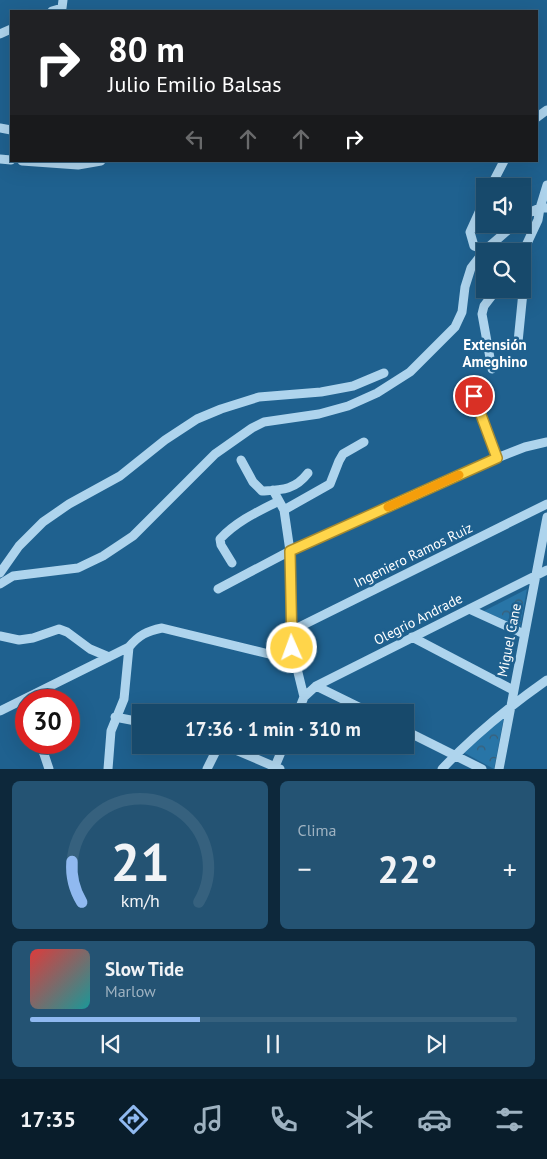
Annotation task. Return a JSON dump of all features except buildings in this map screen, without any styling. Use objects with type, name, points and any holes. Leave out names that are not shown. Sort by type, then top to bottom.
[{"type":"street","points":[[55,10],[62,8],[63,0]]},
{"type":"street","points":[[36,162],[78,165],[95,162]]},
{"type":"street","points":[[495,178],[503,162]]},
{"type":"street","points":[[528,243],[544,208],[547,185]]},
{"type":"street","points":[[531,212],[544,208]]},
{"type":"street","points":[[476,219],[470,232],[474,246],[476,247]]},
{"type":"street","points":[[493,243],[505,233]]},
{"type":"street","points":[[0,584],[13,576],[78,568],[103,556],[133,536],[215,454],[252,428],[264,422],[318,414],[348,406],[377,393],[410,372],[454,327],[462,312],[465,287],[471,268],[476,262]]},
{"type":"street","points":[[490,298],[484,306],[482,314],[492,369]]},
{"type":"street","points":[[518,342],[522,298]]},
{"type":"street","points":[[0,573],[19,546],[43,522],[69,504],[120,476],[165,440],[197,419],[259,397],[353,386],[384,373]]},
{"type":"street","points":[[474,396],[497,458]]},
{"type":"street","points":[[284,510],[330,484],[343,454],[364,442]]},
{"type":"street","points":[[218,589],[290,551],[497,458],[525,447],[547,442]]},
{"type":"street","points":[[241,460],[253,482],[262,491],[292,487],[302,481],[308,473]]},
{"type":"street","points":[[273,490],[284,510],[290,551],[291,631],[294,660],[304,697],[301,704]]},
{"type":"street","points":[[232,563],[220,540],[229,530],[248,516],[279,501]]},
{"type":"street","name":"Ingeniero Ramos Ruiz","points":[[291,631],[547,504]]},
{"type":"street","name":"Miguel Cane","points":[[499,769],[547,517]]},
{"type":"street","name":"Olegrio Andrade","points":[[304,697],[316,686],[547,570]]},
{"type":"street","points":[[469,609],[524,634]]},
{"type":"street","points":[[47,689],[130,647],[138,637],[149,630],[162,628],[294,660]]},
{"type":"street","points":[[0,636],[19,640],[33,638],[59,629],[67,632],[90,649],[109,657]]},
{"type":"street","points":[[412,637],[513,690]]},
{"type":"street","points":[[108,769],[111,731],[115,717],[124,699],[130,647]]},
{"type":"street","points":[[447,767],[455,756],[510,706],[547,680]]},
{"type":"street","points":[[316,686],[353,704]]},
{"type":"street","points":[[0,710],[15,704]]},
{"type":"street","points":[[115,717],[132,720]]},
{"type":"street","points":[[414,735],[482,769]]},
{"type":"street","points":[[44,754],[49,769]]},
{"type":"street","points":[[207,769],[214,754]]},
{"type":"street","points":[[244,754],[277,769],[281,754]]},
{"type":"green space","points":[[527,589],[520,627],[484,611]]},
{"type":"green space","points":[[504,716],[494,769],[461,751]]},
{"type":"slow traffic","points":[[388,507],[459,475]]},
{"type":"district","name":"Extensión Ameghino","points":[[495,352]]},
{"type":"route","points":[[292,648],[290,551],[497,458],[474,396]]}]
